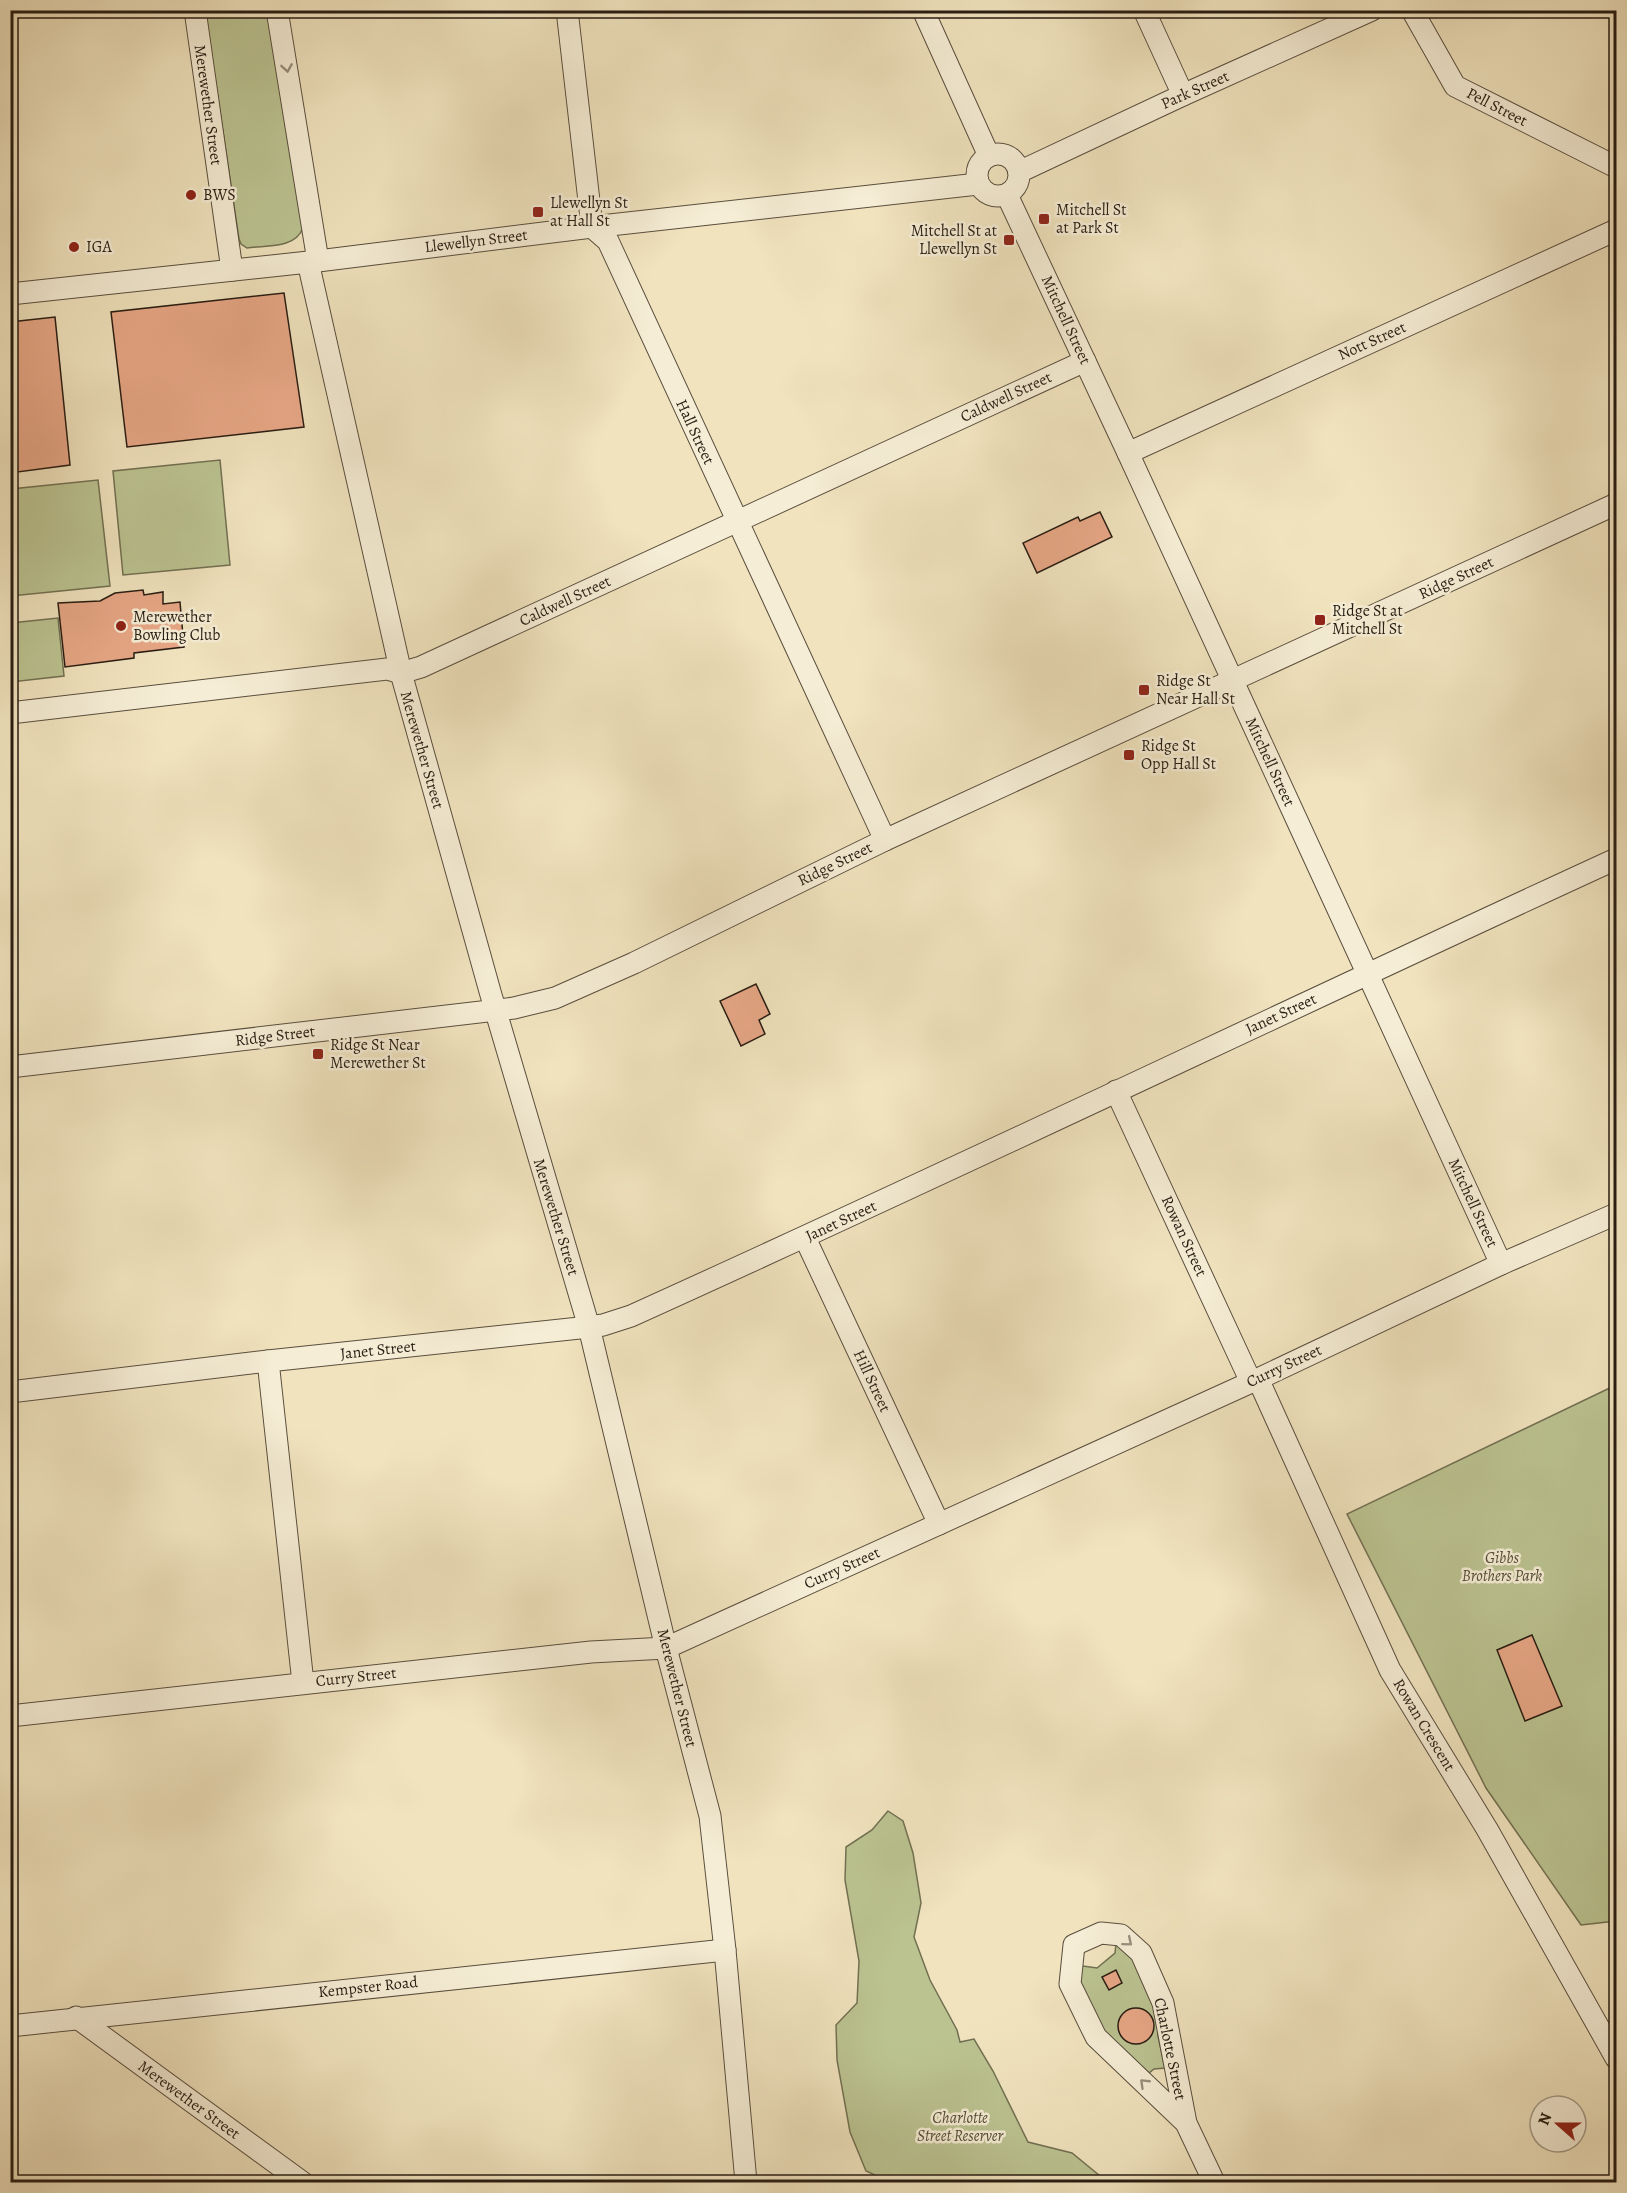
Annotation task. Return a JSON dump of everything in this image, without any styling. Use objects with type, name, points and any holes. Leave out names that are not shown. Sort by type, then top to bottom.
[{"type":"street","name":"Merewether Street","points":[[195,10],[232,270]]},
{"type":"street","name":"Merewether Street","points":[[277,10],[313,262],[401,673],[495,1010],[589,1327],[666,1648],[710,1816],[725,1950],[746,2182]]},
{"type":"street","points":[[567,10],[592,227]]},
{"type":"street","points":[[923,10],[989,156]]},
{"type":"street","points":[[1144,10],[1183,94]]},
{"type":"street","name":"Park Street","points":[[1019,172],[1183,94],[1372,10]]},
{"type":"street","name":"Pell Street","points":[[1413,10],[1455,86],[1617,167]]},
{"type":"street","points":[[1004,155],[1016,165],[1019,172],[1015,188],[1007,195],[987,194],[978,184],[979,165],[989,156],[1004,155]]},
{"type":"street","name":"Llewellyn Street","points":[[10,294],[313,262],[592,227],[978,184]]},
{"type":"street","name":"Mitchell Street","points":[[1007,195],[1501,1264]]},
{"type":"street","name":"Hall Street","points":[[592,227],[608,241],[885,840]]},
{"type":"street","name":"Nott Street","points":[[1128,453],[1617,230]]},
{"type":"street","name":"Caldwell Street","points":[[10,713],[387,669],[401,673],[430,663],[1085,361]]},
{"type":"street","name":"Ridge Street","points":[[10,1067],[495,1010],[555,998],[634,963],[885,840],[1617,504]]},
{"type":"street","name":"Janet Street","points":[[10,1392],[268,1361],[589,1327],[631,1316],[805,1238],[1367,973],[1617,859]]},
{"type":"street","name":"Rowan Street","points":[[1116,1091],[1255,1380]]},
{"type":"street","name":"Curry Street","points":[[10,1716],[591,1652],[666,1648],[1255,1380],[1501,1264],[1617,1214]]},
{"type":"street","name":"Hill Street","points":[[805,1238],[939,1524]]},
{"type":"street","points":[[268,1361],[303,1683]]},
{"type":"street","name":"Rowan Crescent","points":[[1255,1380],[1390,1670],[1487,1829],[1617,2058]]},
{"type":"street","name":"Charlotte Street","points":[[1186,2123],[1096,2037],[1070,1984],[1074,1945],[1101,1933],[1121,1935],[1141,1953],[1163,2003],[1186,2123],[1214,2182]]},
{"type":"street","name":"Kempster Road","points":[[10,2026],[76,2017],[725,1950]]},
{"type":"street","name":"Merewether Street","points":[[76,2017],[302,2182]]},
{"type":"green space","points":[[205,11],[267,11],[303,228],[294,240],[287,243],[247,248],[241,244],[239,239]]},
{"type":"green space","points":[[220,460],[230,565],[123,575],[113,471]]},
{"type":"green space","points":[[98,480],[110,586],[11,596],[11,489]]},
{"type":"green space","points":[[58,618],[64,676],[11,682],[11,623]]},
{"type":"green space","name":"Gibbs Brothers Park","points":[[1616,1385],[1616,1921],[1581,1925],[1486,1788],[1347,1514]]},
{"type":"green space","name":"Charlotte Street Reserver","points":[[888,1811],[903,1821],[913,1853],[921,1903],[914,1937],[930,1980],[957,2030],[960,2042],[974,2039],[993,2071],[1028,2142],[1072,2153],[1105,2182],[890,2182],[866,2171],[850,2132],[837,2060],[836,2025],[857,2003],[859,1961],[845,1880],[846,1847],[872,1830]]},
{"type":"green space","points":[[1116,1943],[1131,1955],[1158,2013],[1158,2036],[1165,2068],[1154,2069],[1149,2073],[1104,2032],[1083,1992],[1076,1963],[1097,1968],[1115,1953]]},
{"type":"building","points":[[284,293],[304,427],[127,447],[111,312]]},
{"type":"building","points":[[55,317],[70,465],[10,473],[10,322]]},
{"type":"building","points":[[1100,512],[1112,537],[1037,573],[1023,543],[1078,517],[1080,521]]},
{"type":"building","name":"Merewether Bowling Club","points":[[143,590],[144,595],[163,592],[163,604],[180,602],[184,647],[134,653],[134,658],[65,667],[58,603],[100,601],[115,593]]},
{"type":"building","points":[[756,984],[770,1014],[759,1020],[765,1034],[741,1046],[720,1001]]},
{"type":"building","points":[[1532,1635],[1562,1706],[1525,1721],[1497,1650]]},
{"type":"building","points":[[1116,1970],[1122,1983],[1109,1990],[1102,1977]]},
{"type":"building","points":[[1136,2008],[1148,2014],[1154,2026],[1148,2038],[1136,2044],[1124,2038],[1118,2026],[1124,2014]]},
{"type":"place","name":"BWS","points":[[191,195]]},
{"type":"place","name":"Llewellyn St at Hall St","points":[[538,212]]},
{"type":"place","name":"Mitchell St at Park St","points":[[1044,219]]},
{"type":"place","name":"Mitchell St at Llewellyn St","points":[[1009,240]]},
{"type":"place","name":"IGA","points":[[74,247]]},
{"type":"place","name":"Ridge St at Mitchell St","points":[[1320,620]]},
{"type":"place","name":"Merewether Bowling Club","points":[[121,626]]},
{"type":"place","name":"Ridge St Near Hall St","points":[[1144,690]]},
{"type":"place","name":"Ridge St Opp Hall St","points":[[1129,755]]},
{"type":"place","name":"Ridge St Near Merewether St","points":[[318,1054]]}]
